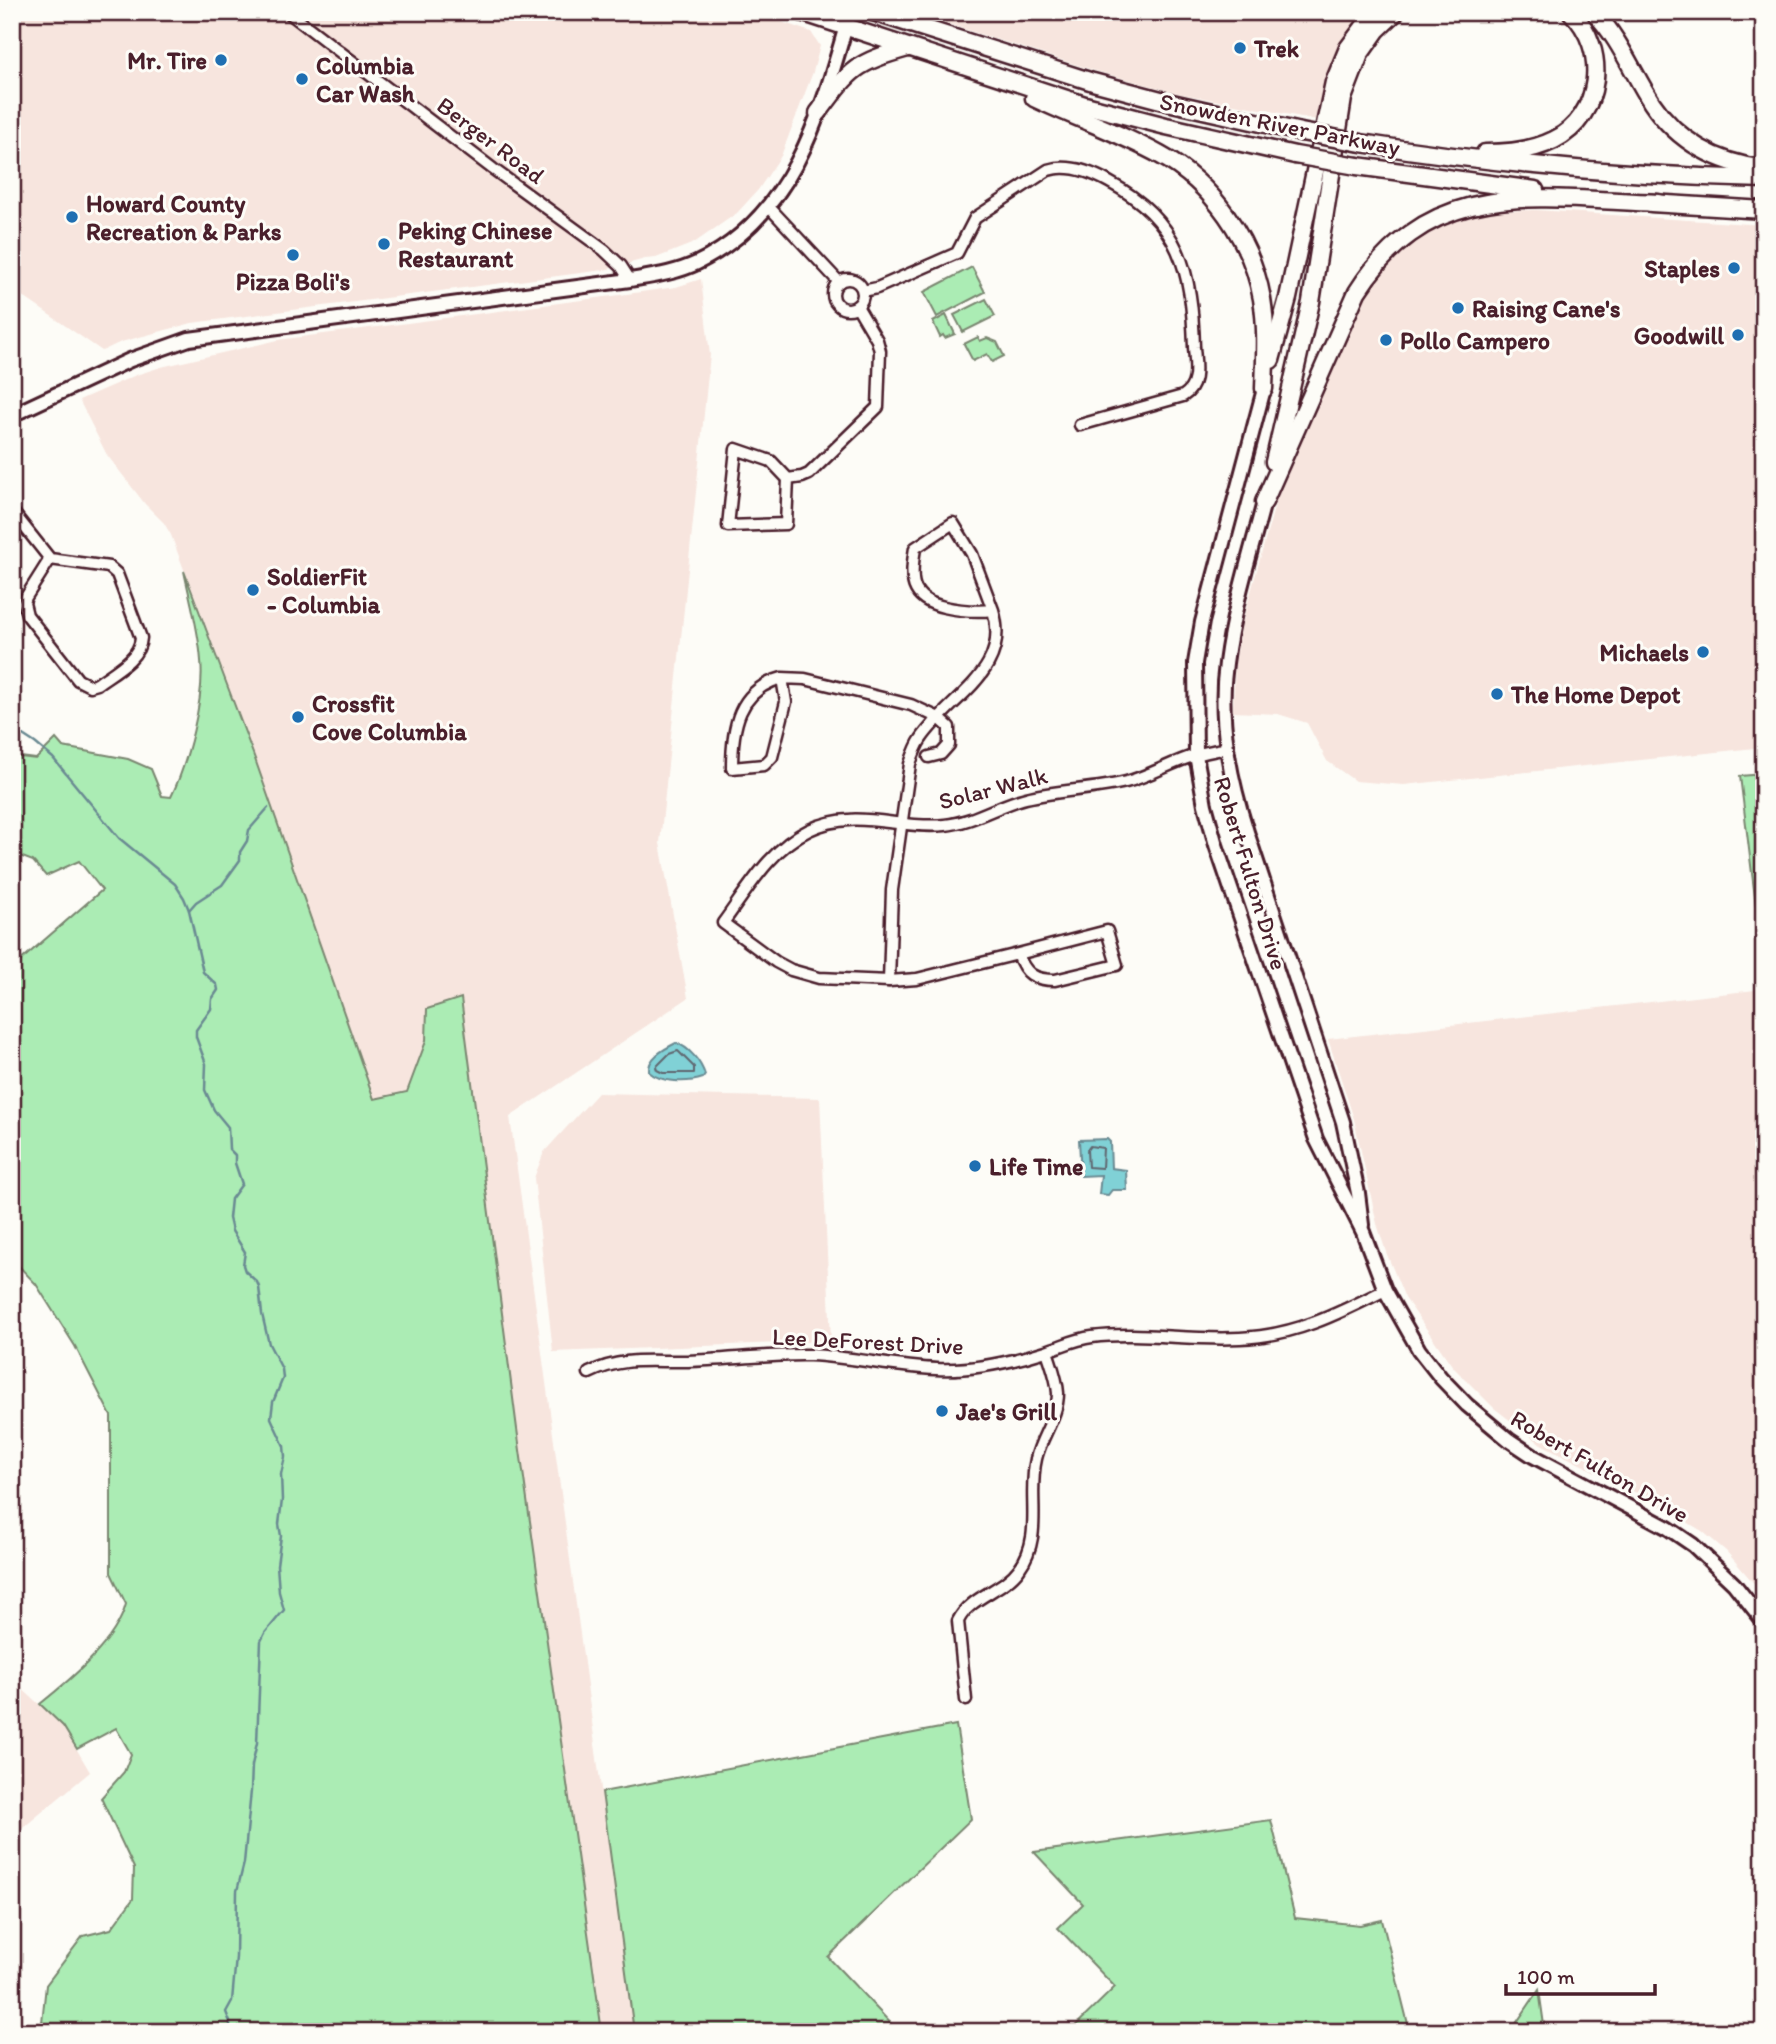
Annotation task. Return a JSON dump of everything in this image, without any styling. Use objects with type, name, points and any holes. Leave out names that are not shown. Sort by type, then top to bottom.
[{"type":"main road","name":"Snowden River Parkway","points":[[801,12],[848,20],[908,48],[988,75],[1152,122],[1294,155],[1481,184],[1659,204],[1764,210]]},
{"type":"main road","name":"Snowden River Parkway","points":[[873,12],[1093,82],[1172,103],[1361,143],[1573,170],[1764,179]]},
{"type":"main road","points":[[1264,389],[1288,298],[1334,82],[1348,48],[1375,12]]},
{"type":"main road","points":[[1264,502],[1311,302],[1343,98],[1360,54],[1377,30],[1396,12]]},
{"type":"main road","points":[[1416,151],[1494,153],[1519,150],[1555,140],[1569,130],[1587,109],[1597,72],[1587,32],[1571,12]]},
{"type":"main road","points":[[1594,12],[1616,38],[1652,103],[1673,128],[1710,155],[1744,166],[1764,169]]},
{"type":"main road","points":[[818,113],[842,81],[859,65],[908,48]]},
{"type":"main road","points":[[988,75],[1162,156],[1208,192],[1233,226],[1258,282],[1265,340],[1264,389]]},
{"type":"main road","points":[[1264,502],[1357,292],[1379,262],[1406,236],[1438,216],[1479,203],[1531,198],[1659,204]]},
{"type":"street","name":"Berger Road","points":[[288,12],[495,171],[604,250],[621,266],[630,280]]},
{"type":"street","points":[[12,415],[154,349],[188,339],[630,280],[665,274],[695,264],[741,234],[769,207],[798,164],[818,113],[848,20]]},
{"type":"street","points":[[863,292],[949,258],[963,246],[975,218],[1048,170],[1058,167],[1078,170],[1115,185],[1148,208],[1174,241],[1183,259],[1193,316],[1195,374],[1193,387],[1183,396],[1080,425]]},
{"type":"street","points":[[769,207],[839,282]]},
{"type":"street","points":[[848,279],[859,284],[863,292],[861,302],[847,309],[836,303],[833,292],[839,282],[848,279]]},
{"type":"street","points":[[788,479],[809,474],[878,407],[880,351],[877,340],[857,306]]},
{"type":"street","name":"Robert Fulton Drive","points":[[1264,389],[1202,622],[1195,663],[1196,755],[1205,806],[1216,845],[1316,1139],[1363,1232],[1385,1290],[1419,1350],[1441,1377],[1483,1420],[1533,1456],[1642,1513],[1693,1545],[1734,1584],[1764,1622]]},
{"type":"street","points":[[736,449],[771,461],[788,479],[786,524],[728,526],[736,449]]},
{"type":"street","name":"Robert Fulton Drive","points":[[1264,502],[1231,630],[1225,666],[1223,714],[1227,748],[1236,798],[1343,1122],[1358,1192],[1363,1232]]},
{"type":"street","points":[[12,511],[50,559],[114,570],[141,638],[138,652],[97,684],[90,686],[78,680],[27,615],[24,603],[26,597],[50,559]]},
{"type":"street","points":[[993,610],[970,612],[929,603],[921,598],[913,577],[915,548],[953,523],[972,554],[993,610],[998,630],[988,666],[975,683],[939,718],[916,748],[911,764],[900,823],[890,911],[890,981],[917,979],[1107,931],[1117,965],[1045,980],[1037,979],[1027,972],[1018,954]]},
{"type":"street","points":[[782,678],[786,702],[772,757],[764,765],[732,768],[734,740],[741,710],[757,689],[782,678],[805,679],[911,705],[939,718],[951,733],[949,746],[941,754],[929,757]]},
{"type":"street","name":"Solar Walk","points":[[890,981],[819,978],[791,970],[723,923],[769,861],[784,846],[820,825],[849,819],[946,825],[958,823],[1024,798],[1109,786],[1140,778],[1196,755],[1227,748]]},
{"type":"street","name":"Lee DeForest Drive","points":[[589,1373],[607,1364],[626,1361],[688,1362],[809,1355],[935,1369],[958,1369],[1002,1363],[1075,1340],[1126,1334],[1240,1339],[1287,1332],[1325,1320],[1385,1290]]},
{"type":"street","points":[[966,1700],[958,1621],[973,1603],[1007,1583],[1018,1571],[1030,1550],[1033,1537],[1034,1470],[1039,1447],[1056,1408],[1058,1394],[1047,1351]]},
{"type":"shaded area","points":[[12,12],[752,12],[811,32],[820,46],[781,156],[758,190],[737,213],[694,243],[656,258],[604,270],[192,323],[121,342],[102,351],[12,289]]},
{"type":"shaded area","points":[[910,12],[1364,12],[1350,29],[1325,78],[1317,120],[1177,93],[1096,71]]},
{"type":"shaded area","points":[[1536,210],[1764,225],[1764,747],[1404,785],[1355,781],[1327,761],[1307,723],[1278,714],[1233,712],[1235,663],[1242,624],[1276,501],[1354,314],[1386,266],[1426,233],[1464,217],[1497,211]]},
{"type":"shaded area","points":[[701,279],[710,355],[660,843],[688,998],[510,1117],[634,2032],[593,2032],[404,1186],[255,759],[171,535],[107,455],[79,400],[161,367],[278,340],[676,287]]},
{"type":"shaded area","points":[[1764,989],[1764,1595],[1726,1551],[1702,1531],[1650,1500],[1541,1444],[1494,1408],[1453,1367],[1405,1298],[1386,1252],[1377,1224],[1354,1119],[1328,1039]]},
{"type":"shaded area","points":[[598,1093],[820,1098],[831,1341],[553,1352],[534,1178],[544,1152]]},
{"type":"shaded area","points":[[12,1684],[19,1686],[63,1726],[90,1772],[12,1837]]},
{"type":"green space","points":[[972,267],[985,292],[937,317],[924,292]]},
{"type":"green space","points":[[986,299],[995,316],[963,332],[954,315]]},
{"type":"green space","points":[[946,315],[955,334],[945,338],[943,335],[940,337],[933,322]]},
{"type":"green space","points":[[978,337],[980,341],[987,338],[997,342],[1004,356],[992,362],[987,354],[973,361],[964,344]]},
{"type":"green space","points":[[184,571],[255,759],[374,1099],[407,1092],[426,1041],[427,1009],[461,998],[517,1429],[602,2032],[41,2032],[46,1985],[83,1936],[111,1929],[133,1899],[134,1868],[101,1798],[124,1772],[131,1754],[116,1728],[77,1749],[63,1726],[40,1704],[91,1659],[113,1632],[126,1604],[111,1573],[111,1416],[75,1346],[36,1284],[12,1259],[12,968],[102,890],[79,861],[46,876],[33,861],[12,853],[12,756],[36,759],[56,739],[63,747],[128,759],[151,769],[162,796],[171,797],[194,730],[202,676],[198,638]]},
{"type":"green space","points":[[1764,774],[1764,971],[1740,776]]},
{"type":"green space","points":[[956,1725],[971,1819],[828,1957],[899,2032],[634,2032],[602,1792]]},
{"type":"green space","points":[[1271,1820],[1295,1918],[1360,1925],[1382,1920],[1410,2032],[1069,2032],[1115,1987],[1058,1928],[1083,1904],[1034,1852]]},
{"type":"green space","points":[[1539,1990],[1545,2032],[1472,2032],[1515,2025]]},
{"type":"water","points":[[676,1043],[690,1051],[697,1060],[705,1075],[703,1078],[675,1081],[654,1076],[649,1072],[654,1058]]},
{"type":"water","points":[[1107,1139],[1110,1142],[1111,1168],[1126,1170],[1127,1190],[1112,1190],[1108,1195],[1099,1194],[1101,1175],[1081,1176],[1079,1140]]},
{"type":"waterway","points":[[12,728],[53,758],[119,838],[175,884],[184,898],[203,972],[217,985],[218,990],[212,999],[211,1009],[196,1030],[196,1037],[206,1064],[205,1090],[214,1110],[228,1127],[229,1149],[235,1155],[242,1184],[231,1199],[229,1218],[232,1231],[245,1252],[245,1271],[259,1287],[269,1344],[282,1369],[283,1378],[273,1402],[271,1418],[284,1446],[285,1457],[281,1474],[281,1536],[277,1565],[279,1592],[284,1610],[261,1641],[257,1743],[252,1765],[244,1863],[237,1891],[232,2001],[226,2012],[230,2032]]},
{"type":"waterway","points":[[189,910],[196,902],[222,885],[240,860],[240,852],[247,841],[249,830],[268,808]]},
{"type":"place","name":"Trek","points":[[1240,48]]},
{"type":"place","name":"Mr. Tire","points":[[221,60]]},
{"type":"place","name":"Columbia Car Wash","points":[[302,79]]},
{"type":"place","name":"Howard County Recreation & Parks","points":[[72,217]]},
{"type":"place","name":"Peking Chinese Restaurant","points":[[384,244]]},
{"type":"place","name":"Pizza Boli's","points":[[293,255]]},
{"type":"place","name":"Staples","points":[[1734,268]]},
{"type":"place","name":"Raising Cane's","points":[[1458,308]]},
{"type":"place","name":"Goodwill","points":[[1738,335]]},
{"type":"place","name":"Pollo Campero","points":[[1386,340]]},
{"type":"place","name":"SoldierFit - Columbia","points":[[253,590]]},
{"type":"place","name":"Michaels","points":[[1703,652]]},
{"type":"place","name":"The Home Depot","points":[[1497,694]]},
{"type":"place","name":"Crossfit Cove Columbia","points":[[298,717]]},
{"type":"place","name":"Life Time","points":[[975,1166]]},
{"type":"place","name":"Jae's Grill","points":[[942,1411]]}]
